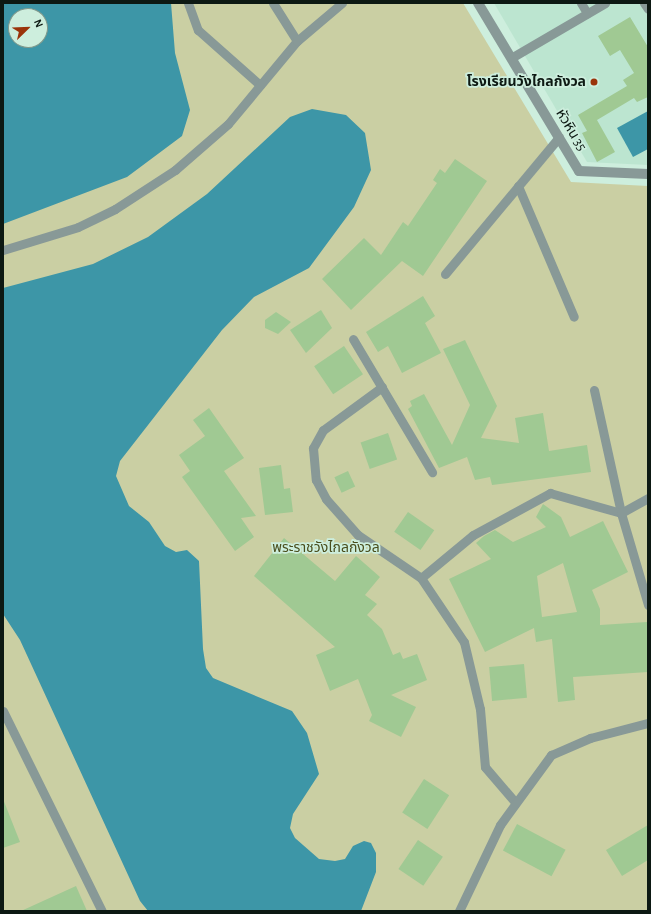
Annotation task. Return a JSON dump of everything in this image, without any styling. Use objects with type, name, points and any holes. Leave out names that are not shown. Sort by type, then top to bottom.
[{"type":"street","name":"หัวหิน 35","points":[[478,3],[579,171],[648,174]]},
{"type":"lane","points":[[188,3],[198,30],[260,85]]},
{"type":"lane","points":[[273,3],[297,41]]},
{"type":"lane","points":[[3,250],[78,227],[128,200],[175,170],[228,124],[297,41],[342,3]]},
{"type":"lane","points":[[582,3],[588,13]]},
{"type":"lane","points":[[511,58],[605,3]]},
{"type":"lane","points":[[644,3],[648,9]]},
{"type":"lane","points":[[445,274],[559,138]]},
{"type":"lane","points":[[518,186],[574,317]]},
{"type":"lane","points":[[353,339],[432,472]]},
{"type":"lane","points":[[382,387],[323,430],[313,448],[316,480],[326,499],[358,535],[421,578],[464,642],[480,709],[485,767],[515,802]]},
{"type":"lane","points":[[594,390],[621,513],[648,605]]},
{"type":"lane","points":[[421,578],[473,534],[550,493],[621,513],[648,498]]},
{"type":"lane","points":[[3,711],[102,911]]},
{"type":"lane","points":[[459,911],[500,825],[515,802],[551,755],[590,738],[648,723]]},
{"type":"shaded area","name":"โรงเรียนวังไกลกังวล","points":[[494,3],[648,3],[648,165],[587,162]]},
{"type":"green space","name":"พระราชวังไกลกังวล","points":[[3,3],[463,3],[571,182],[648,186],[648,911],[3,911]]},
{"type":"water","points":[[3,3],[171,3],[175,53],[190,110],[182,136],[127,177],[3,224]]},
{"type":"water","points":[[312,109],[346,115],[365,133],[371,170],[354,207],[309,268],[254,297],[222,330],[120,461],[116,476],[129,506],[149,522],[165,546],[176,552],[187,550],[199,561],[203,649],[206,668],[213,678],[292,711],[307,733],[319,774],[293,814],[290,828],[295,838],[319,859],[335,861],[345,859],[353,846],[364,841],[371,843],[376,853],[376,872],[361,911],[148,911],[140,901],[20,640],[3,614],[3,288],[93,264],[148,237],[207,194],[290,117]]},
{"type":"water","points":[[648,111],[648,149],[633,157],[617,128]]},
{"type":"building","points":[[630,17],[648,47],[648,97],[637,102],[634,98],[597,120],[615,152],[597,162],[582,133],[587,131],[578,115],[627,86],[623,80],[634,73],[620,50],[610,56],[598,36]]},
{"type":"building","points":[[455,159],[487,181],[423,276],[402,261],[351,310],[322,279],[364,238],[381,255],[403,222],[408,226],[437,183],[433,180],[440,169],[445,173]]},
{"type":"building","points":[[423,296],[435,316],[425,323],[441,353],[402,373],[388,346],[378,352],[366,332]]},
{"type":"building","points":[[321,310],[332,328],[306,353],[290,330]]},
{"type":"building","points":[[276,312],[291,322],[278,334],[265,328],[265,320]]},
{"type":"building","points":[[465,340],[497,406],[481,438],[519,443],[515,418],[543,413],[549,451],[587,445],[591,472],[492,485],[490,477],[475,480],[467,457],[439,468],[408,409],[412,406],[410,401],[424,394],[452,445],[470,405],[443,349]]},
{"type":"building","points":[[344,346],[363,374],[333,394],[314,366]]},
{"type":"building","points":[[209,408],[244,458],[224,471],[256,516],[241,518],[254,537],[235,551],[182,477],[190,471],[179,455],[205,436],[193,420]]},
{"type":"building","points":[[388,433],[397,459],[370,469],[361,442]]},
{"type":"building","points":[[281,465],[284,489],[290,488],[293,512],[265,515],[259,468]]},
{"type":"building","points":[[348,471],[355,486],[342,493],[334,477]]},
{"type":"building","points":[[543,504],[561,517],[570,537],[603,521],[628,572],[592,590],[600,609],[600,625],[647,622],[648,672],[573,677],[575,700],[558,702],[552,639],[536,642],[534,628],[485,652],[449,579],[491,559],[476,543],[484,536],[495,530],[513,542],[546,527],[536,517]],"holes":[[[563,563],[577,612],[542,617],[537,576]]]},
{"type":"building","points":[[408,512],[434,530],[420,550],[394,532]]},
{"type":"building","points":[[284,538],[335,581],[356,556],[380,577],[365,595],[377,604],[367,615],[382,629],[393,655],[400,652],[403,659],[417,654],[427,680],[391,695],[416,707],[401,737],[369,721],[372,715],[358,679],[330,691],[316,655],[335,647],[254,576]]},
{"type":"building","points":[[524,664],[527,698],[492,701],[489,667]]},
{"type":"building","points":[[424,779],[449,795],[427,829],[402,813]]},
{"type":"building","points":[[3,799],[20,842],[3,848]]},
{"type":"building","points":[[517,824],[566,850],[551,876],[503,850]]},
{"type":"building","points":[[648,825],[648,860],[622,876],[606,850]]},
{"type":"building","points":[[418,840],[443,857],[423,886],[398,869]]},
{"type":"building","points":[[76,886],[87,911],[21,911]]},
{"type":"place","name":"โรงเรียนวังไกลกังวล","points":[[594,82]]}]
